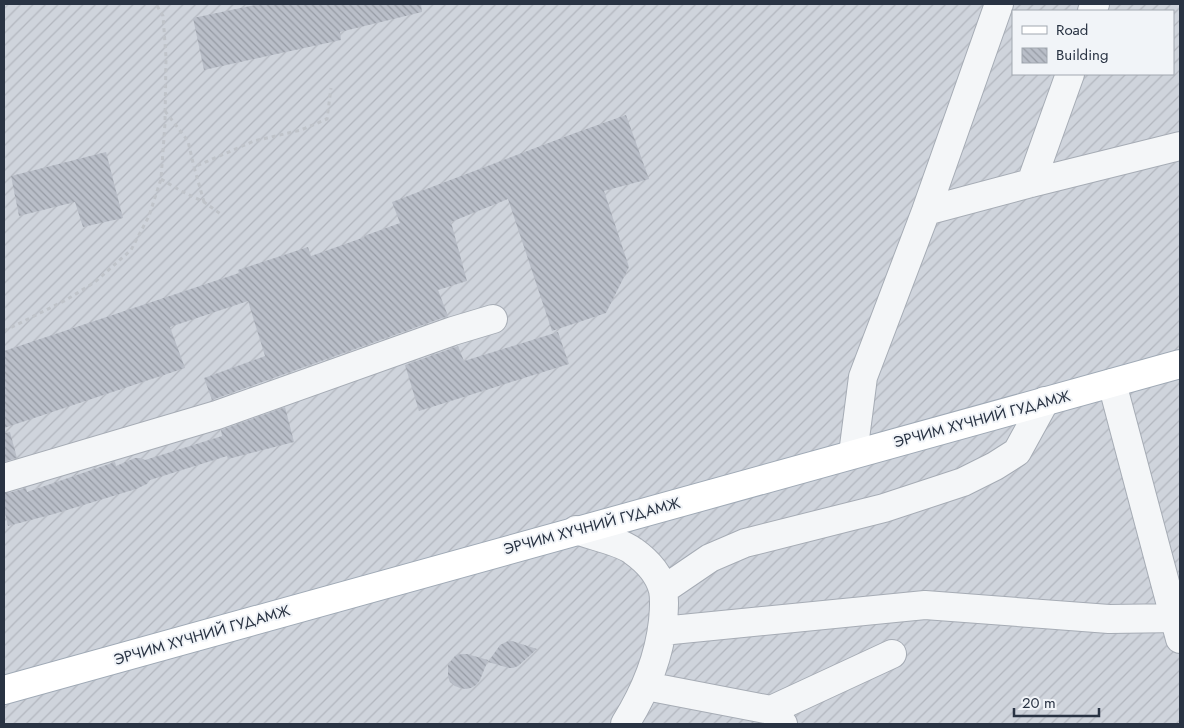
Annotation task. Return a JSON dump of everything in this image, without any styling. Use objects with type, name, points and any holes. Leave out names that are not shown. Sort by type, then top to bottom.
[{"type":"main road","name":"ЭРЧИМ ХҮЧНИЙ ГУДАМЖ","points":[[4,690],[1180,364]]},
{"type":"street","points":[[853,454],[863,377],[926,211],[1000,4]]},
{"type":"street","points":[[1031,183],[1070,75]]},
{"type":"street","points":[[926,211],[1180,146]]},
{"type":"street","points":[[4,478],[217,415],[453,331],[493,319]]},
{"type":"street","points":[[662,630],[925,605],[1178,625],[1112,383]]},
{"type":"street","points":[[662,590],[710,558],[745,543],[884,508],[964,482],[1017,452],[1045,401]]},
{"type":"street","points":[[576,530],[632,550],[648,562],[657,576],[662,590],[664,611],[657,657],[646,686],[626,724]]},
{"type":"street","points":[[646,686],[777,717],[892,654]]},
{"type":"path","points":[[4,331],[66,300],[94,282],[131,250],[150,216],[161,179],[165,111],[166,57],[163,16],[156,4]]},
{"type":"path","points":[[194,167],[254,141],[301,130],[328,119],[331,88]]},
{"type":"path","points":[[165,111],[188,140],[204,202]]},
{"type":"path","points":[[161,179],[204,202],[222,215]]},
{"type":"shaded area","points":[[4,4],[1180,4],[1180,724],[4,724]]},
{"type":"building","points":[[259,4],[421,4],[422,12],[340,32],[341,40],[204,70],[193,18]]},
{"type":"building","points":[[626,115],[649,179],[604,191],[629,267],[606,313],[552,331],[508,199],[451,222],[467,281],[438,290],[448,316],[212,400],[204,378],[265,356],[248,301],[170,327],[185,368],[4,428],[4,351],[239,273],[238,270],[308,247],[311,256],[365,237],[400,223],[392,202]]},
{"type":"building","points":[[106,152],[123,218],[83,227],[75,202],[19,216],[11,176]]},
{"type":"building","points":[[558,332],[569,364],[419,411],[405,365],[458,346],[464,361]]},
{"type":"building","points":[[285,407],[294,442],[228,459],[227,456],[150,480],[147,484],[136,489],[8,526],[4,509],[4,493],[26,488],[27,492],[115,462],[116,466],[135,458],[145,460],[222,436],[221,430]]},
{"type":"building","points":[[10,432],[17,458],[4,462],[4,433]]},
{"type":"building","points":[[508,641],[537,649],[518,666],[513,668],[488,662],[500,645]]},
{"type":"building","points":[[461,654],[488,660],[480,680],[471,688],[466,689],[455,686],[448,677],[448,665],[455,656]]}]
